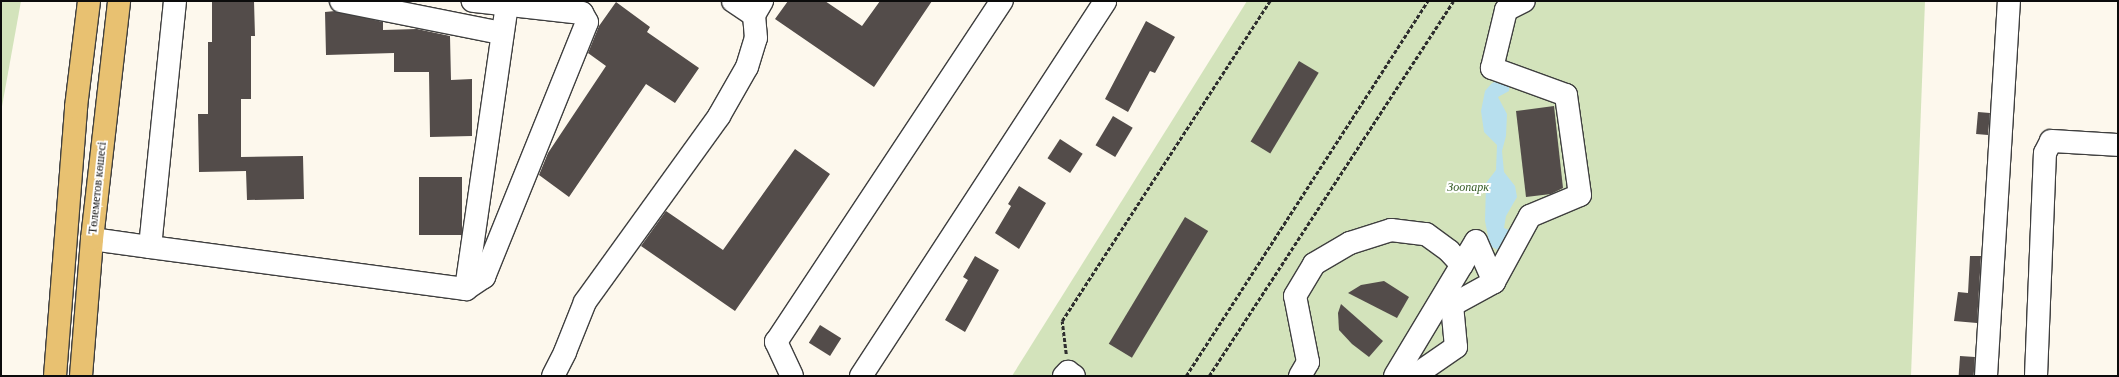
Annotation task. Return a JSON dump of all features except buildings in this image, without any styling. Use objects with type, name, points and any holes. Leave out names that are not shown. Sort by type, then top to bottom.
[{"type":"main road","points":[[55,376],[76,107],[89,1]]},
{"type":"main road","name":"Төлеметов көшесі","points":[[81,376],[92,239],[119,1]]},
{"type":"street","points":[[150,247],[175,1]]},
{"type":"street","points":[[341,1],[501,33]]},
{"type":"street","points":[[92,239],[466,289],[484,277],[588,22],[582,13],[534,5],[507,6],[473,1]]},
{"type":"street","points":[[553,376],[565,352],[585,302],[719,116],[747,67],[756,38],[758,8],[733,1]]},
{"type":"street","points":[[792,376],[776,342],[1002,1]]},
{"type":"street","points":[[861,376],[1105,1]]},
{"type":"street","points":[[1414,376],[1456,348],[1452,306],[1494,282],[1530,216],[1580,195],[1566,95],[1492,68],[1506,10],[1524,1]]},
{"type":"street","points":[[1986,376],[2009,1]]},
{"type":"street","points":[[466,289],[501,33],[507,6]]},
{"type":"street","points":[[2036,376],[2045,153],[2051,142],[2118,145]]},
{"type":"street","points":[[1300,376],[1308,362],[1295,296],[1314,264],[1350,243],[1391,230],[1426,234],[1449,251],[1462,265]]},
{"type":"street","points":[[1396,376],[1476,242],[1494,282]]},
{"type":"path","points":[[1069,375],[1062,321],[1270,1]]},
{"type":"path","points":[[1186,376],[1428,1]]},
{"type":"path","points":[[1209,376],[1453,1]]},
{"type":"green space","points":[[1,1],[21,1],[1,112]]},
{"type":"green space","name":"Зоопарк","points":[[1247,1],[1925,1],[1911,376],[1012,376]]},
{"type":"water","points":[[1510,76],[1509,91],[1498,97],[1507,114],[1506,136],[1502,151],[1504,172],[1515,186],[1517,197],[1506,216],[1504,228],[1515,232],[1512,248],[1498,250],[1490,246],[1485,221],[1486,183],[1496,170],[1497,145],[1484,132],[1481,111],[1485,91],[1492,83]]}]
